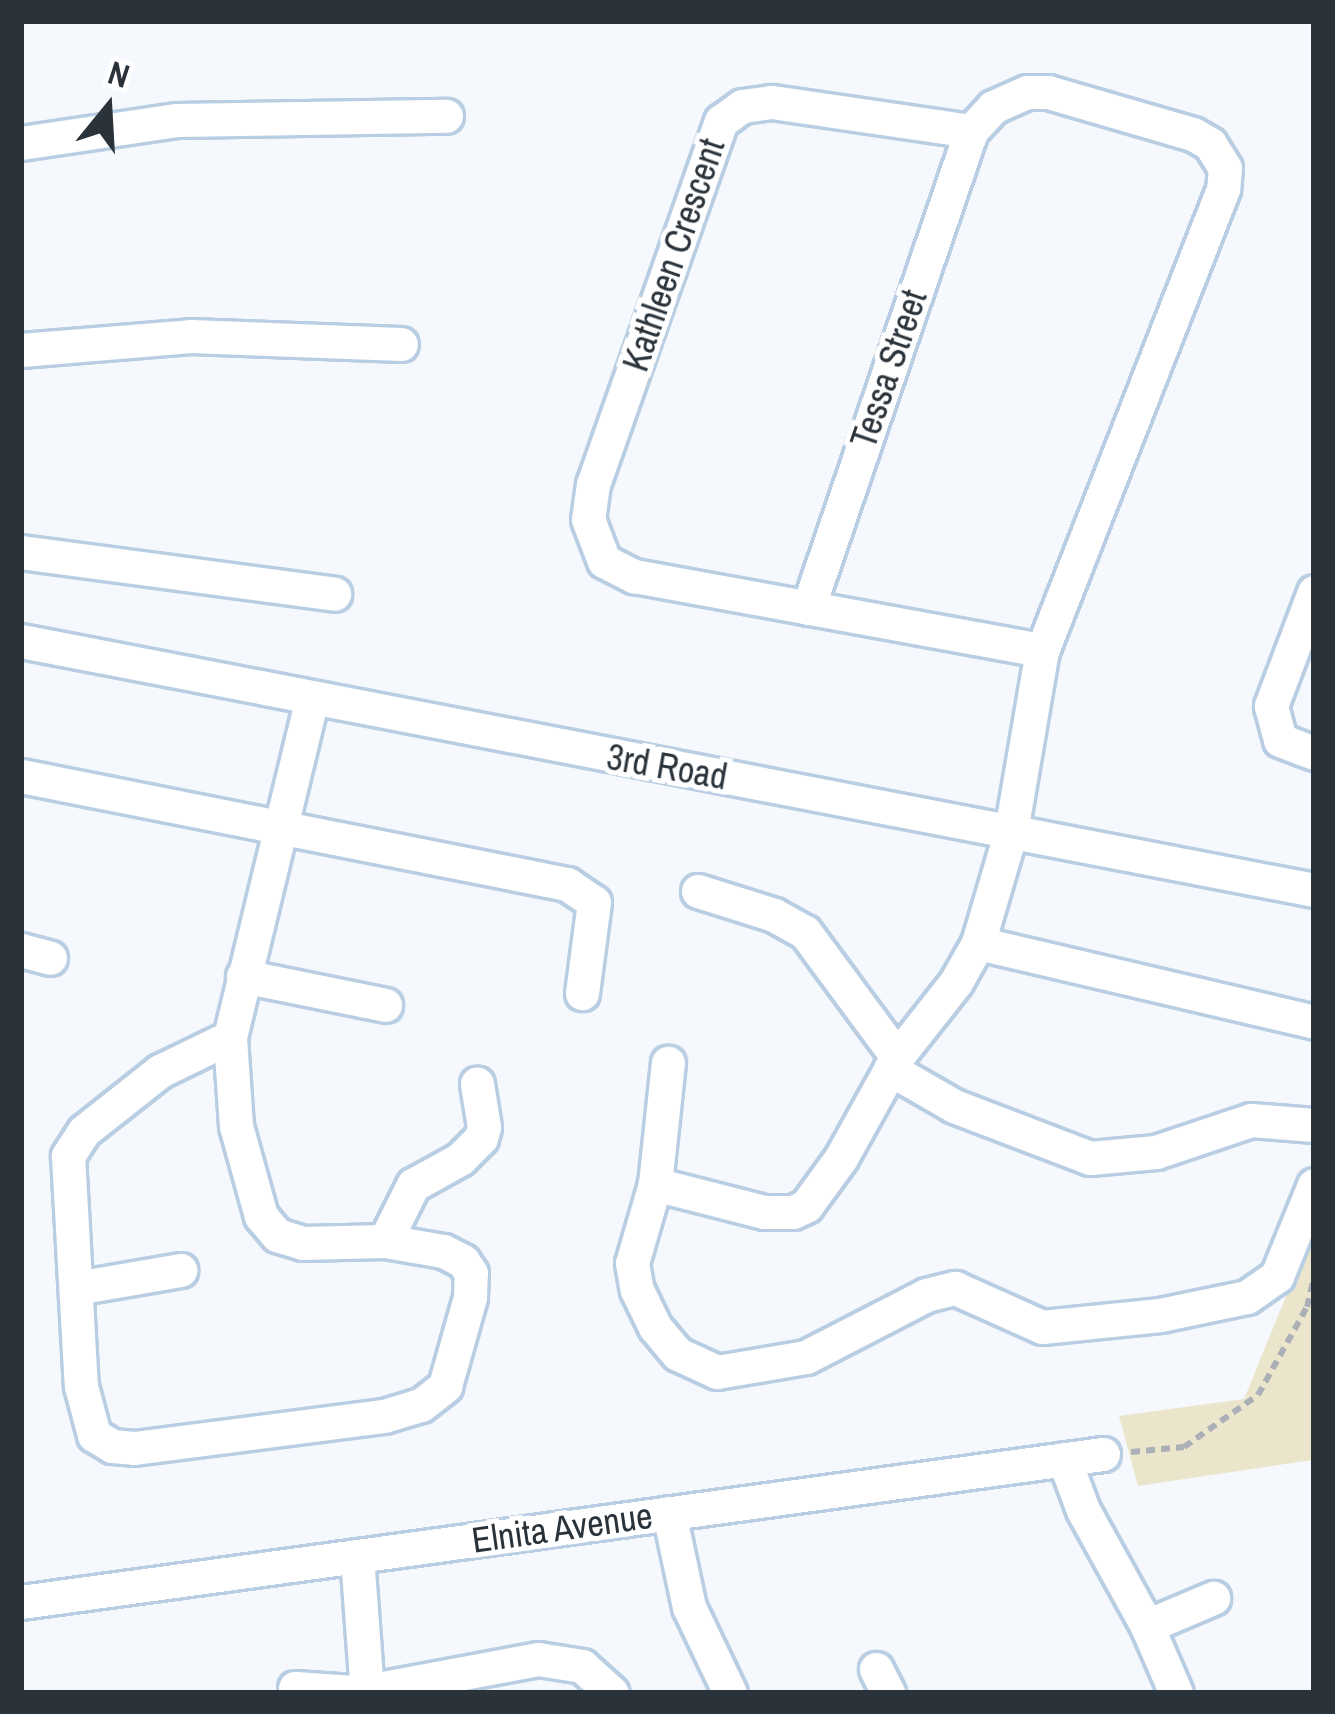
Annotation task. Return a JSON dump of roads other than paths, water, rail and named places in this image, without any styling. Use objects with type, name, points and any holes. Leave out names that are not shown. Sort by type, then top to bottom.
[{"type":"street","points":[[655,1184],[764,1212],[793,1212],[806,1206],[842,1158],[894,1063],[956,982],[978,943],[1011,831],[1042,650],[1222,189],[1225,168],[1210,145],[1193,134],[1048,92],[1028,92],[993,107],[971,130]]},
{"type":"street","name":"Kathleen Crescent","points":[[971,130],[771,102],[742,106],[721,122],[593,484],[591,537],[604,562],[616,569],[1042,650]]},
{"type":"street","points":[[21,143],[177,120],[446,116]]},
{"type":"street","name":"Tessa Street","points":[[808,608],[971,130]]},
{"type":"street","points":[[21,350],[190,336],[401,344]]},
{"type":"street","points":[[21,552],[334,594]]},
{"type":"street","points":[[1314,592],[1271,706],[1280,740],[1314,753]]},
{"type":"street","name":"3rd Road","points":[[21,641],[311,701],[1314,890]]},
{"type":"street","points":[[230,1037],[160,1071],[73,1145],[64,1172],[84,1402],[94,1436],[112,1446],[134,1448],[384,1416],[421,1405],[445,1386],[470,1297],[471,1273],[464,1261],[443,1251],[385,1241],[303,1244],[278,1234],[261,1216],[236,1126],[230,1037],[311,701]]},
{"type":"street","points":[[21,776],[586,892],[594,902],[594,914],[582,993]]},
{"type":"street","points":[[698,890],[805,932],[894,1063],[954,1106],[1090,1158],[1156,1152],[1251,1120],[1314,1125]]},
{"type":"street","points":[[978,943],[1314,1022]]},
{"type":"street","points":[[243,976],[385,1005]]},
{"type":"street","points":[[668,1063],[655,1184],[636,1240],[637,1290],[655,1327],[678,1354],[717,1372],[806,1357],[926,1295],[955,1288],[1042,1327],[1160,1315],[1247,1297],[1277,1276],[1314,1185]]},
{"type":"street","points":[[385,1241],[413,1185],[460,1159],[481,1138],[484,1127],[477,1084]]},
{"type":"street","points":[[76,1288],[180,1270]]},
{"type":"street","name":"Elnita Avenue","points":[[21,1602],[1103,1454]]},
{"type":"street","points":[[1064,1459],[1083,1510],[1147,1626],[1176,1693]]},
{"type":"street","points":[[669,1513],[689,1607],[730,1693]]},
{"type":"street","points":[[357,1556],[368,1692]]},
{"type":"street","points":[[1147,1626],[1213,1598]]},
{"type":"street","points":[[295,1688],[368,1692],[538,1659],[582,1666],[612,1693]]}]
